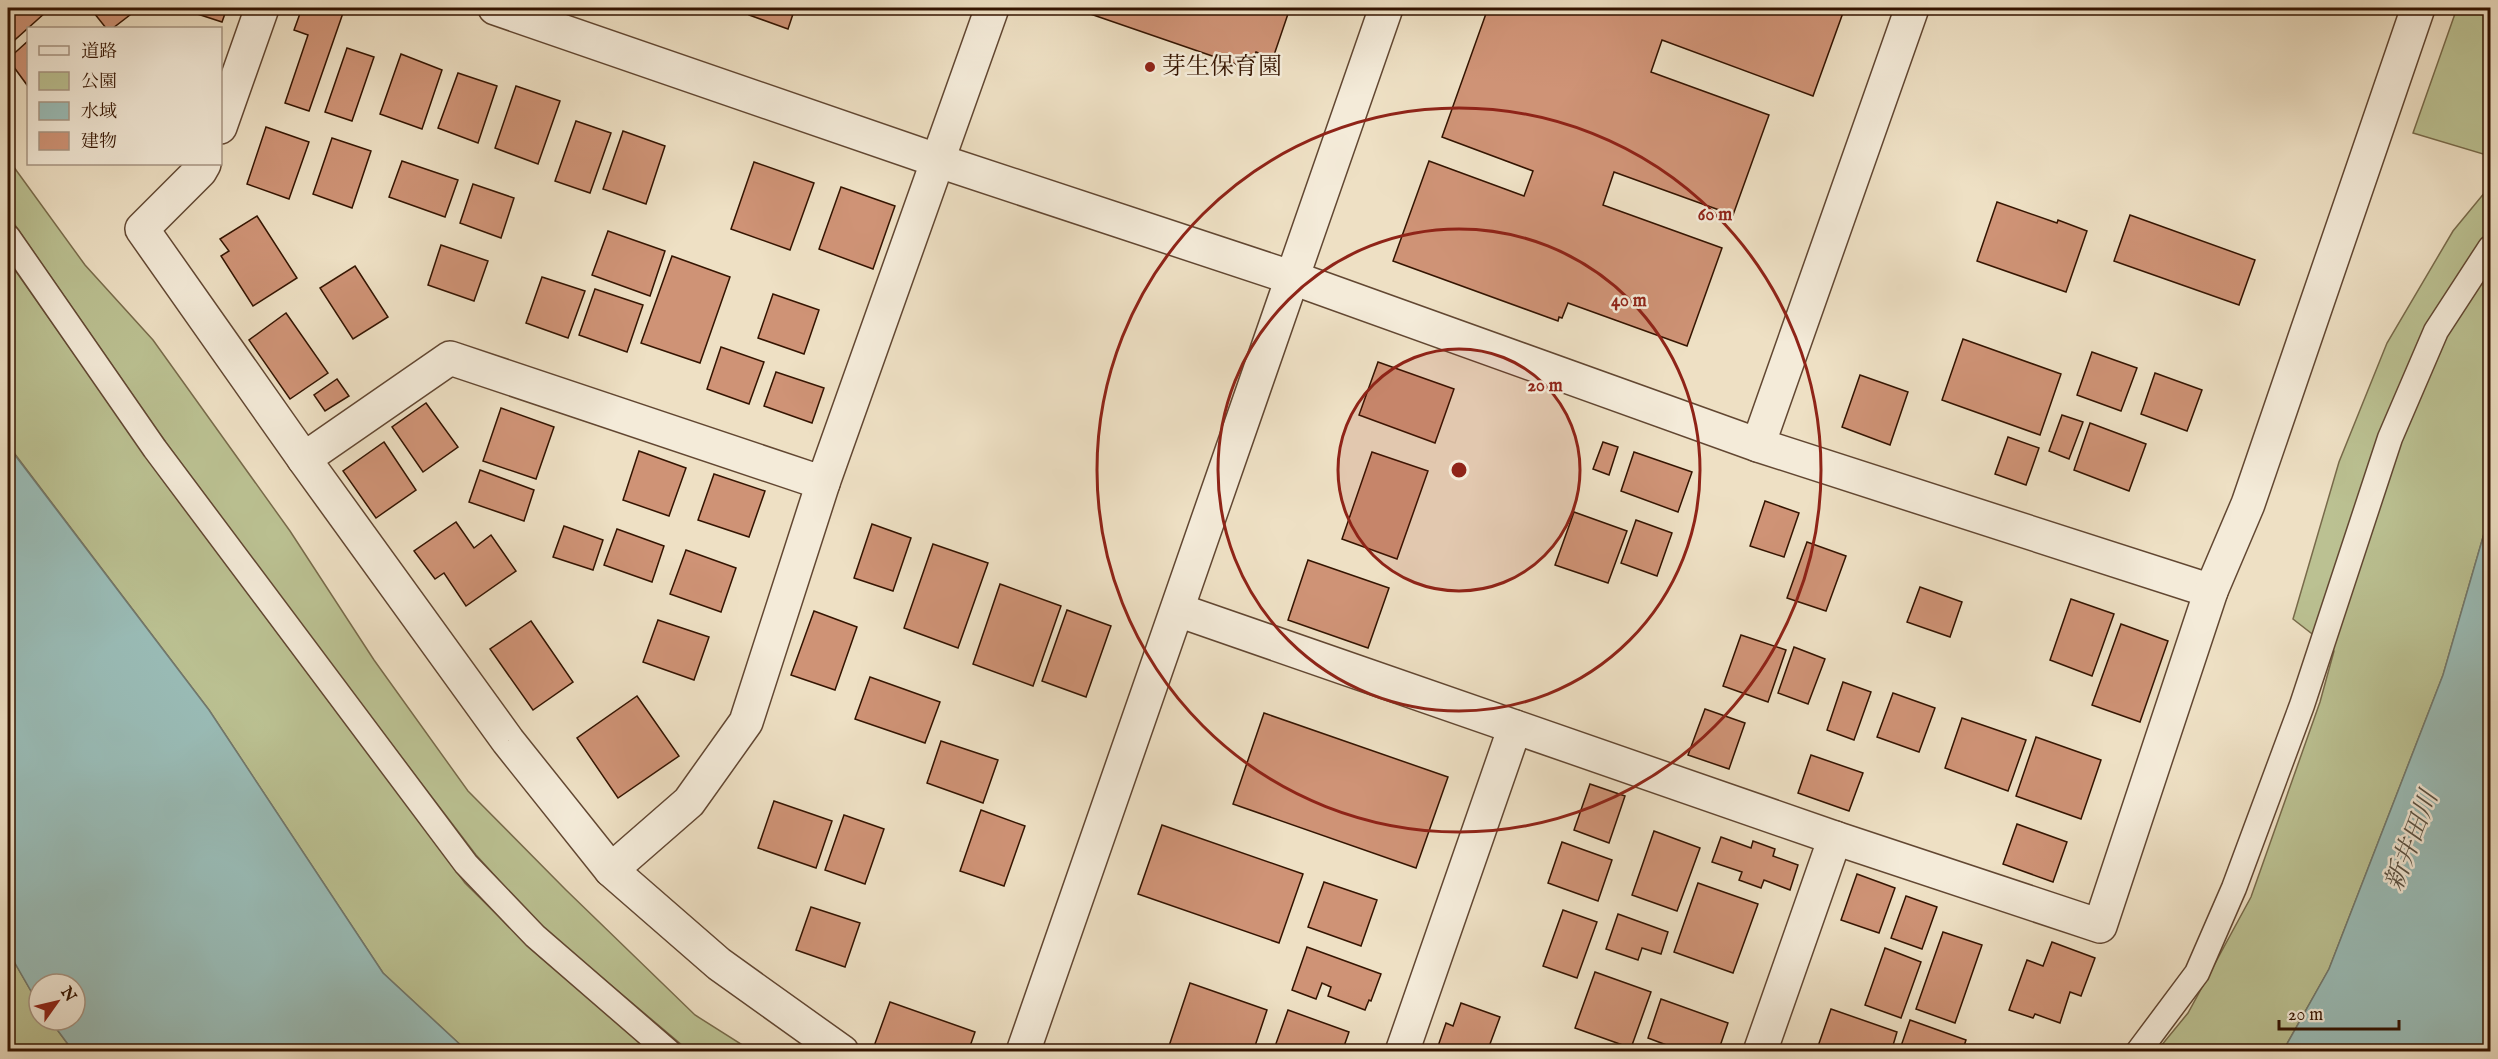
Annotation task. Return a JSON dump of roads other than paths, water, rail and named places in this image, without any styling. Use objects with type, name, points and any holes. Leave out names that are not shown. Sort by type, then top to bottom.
[{"type":"street","points":[[222,121],[262,8]]},
{"type":"street","points":[[495,8],[939,161],[1293,278],[1758,445],[2211,591]]},
{"type":"street","points":[[611,870],[689,802],[746,722],[823,483],[992,8]]},
{"type":"street","points":[[1023,1052],[1386,8]]},
{"type":"street","points":[[1758,445],[1912,8]]},
{"type":"street","points":[[1178,610],[1835,838],[2100,926],[2211,591],[2248,504],[2418,8]]},
{"type":"street","points":[[203,165],[142,229],[304,459],[508,741],[611,870],[718,964],[843,1052]]},
{"type":"street","points":[[304,459],[450,358],[823,483]]},
{"type":"street","points":[[1402,1052],[1515,727]]},
{"type":"street","points":[[1760,1052],[1835,838]]},
{"type":"lane","points":[[8,237],[155,448],[466,864],[535,936],[669,1052]]},
{"type":"lane","points":[[2138,1052],[2197,973],[2234,888],[2302,705],[2390,438],[2436,331],[2490,248]]},
{"type":"water","points":[[8,446],[209,710],[383,973],[467,1051],[73,1051],[59,1032],[87,1032],[87,972],[27,972],[27,984],[8,951]]},
{"type":"water","name":"新井田川","points":[[2490,513],[2490,1051],[2283,1051],[2329,969],[2443,675]]},
{"type":"place","name":"芽生保育園","points":[[1150,67]]}]
